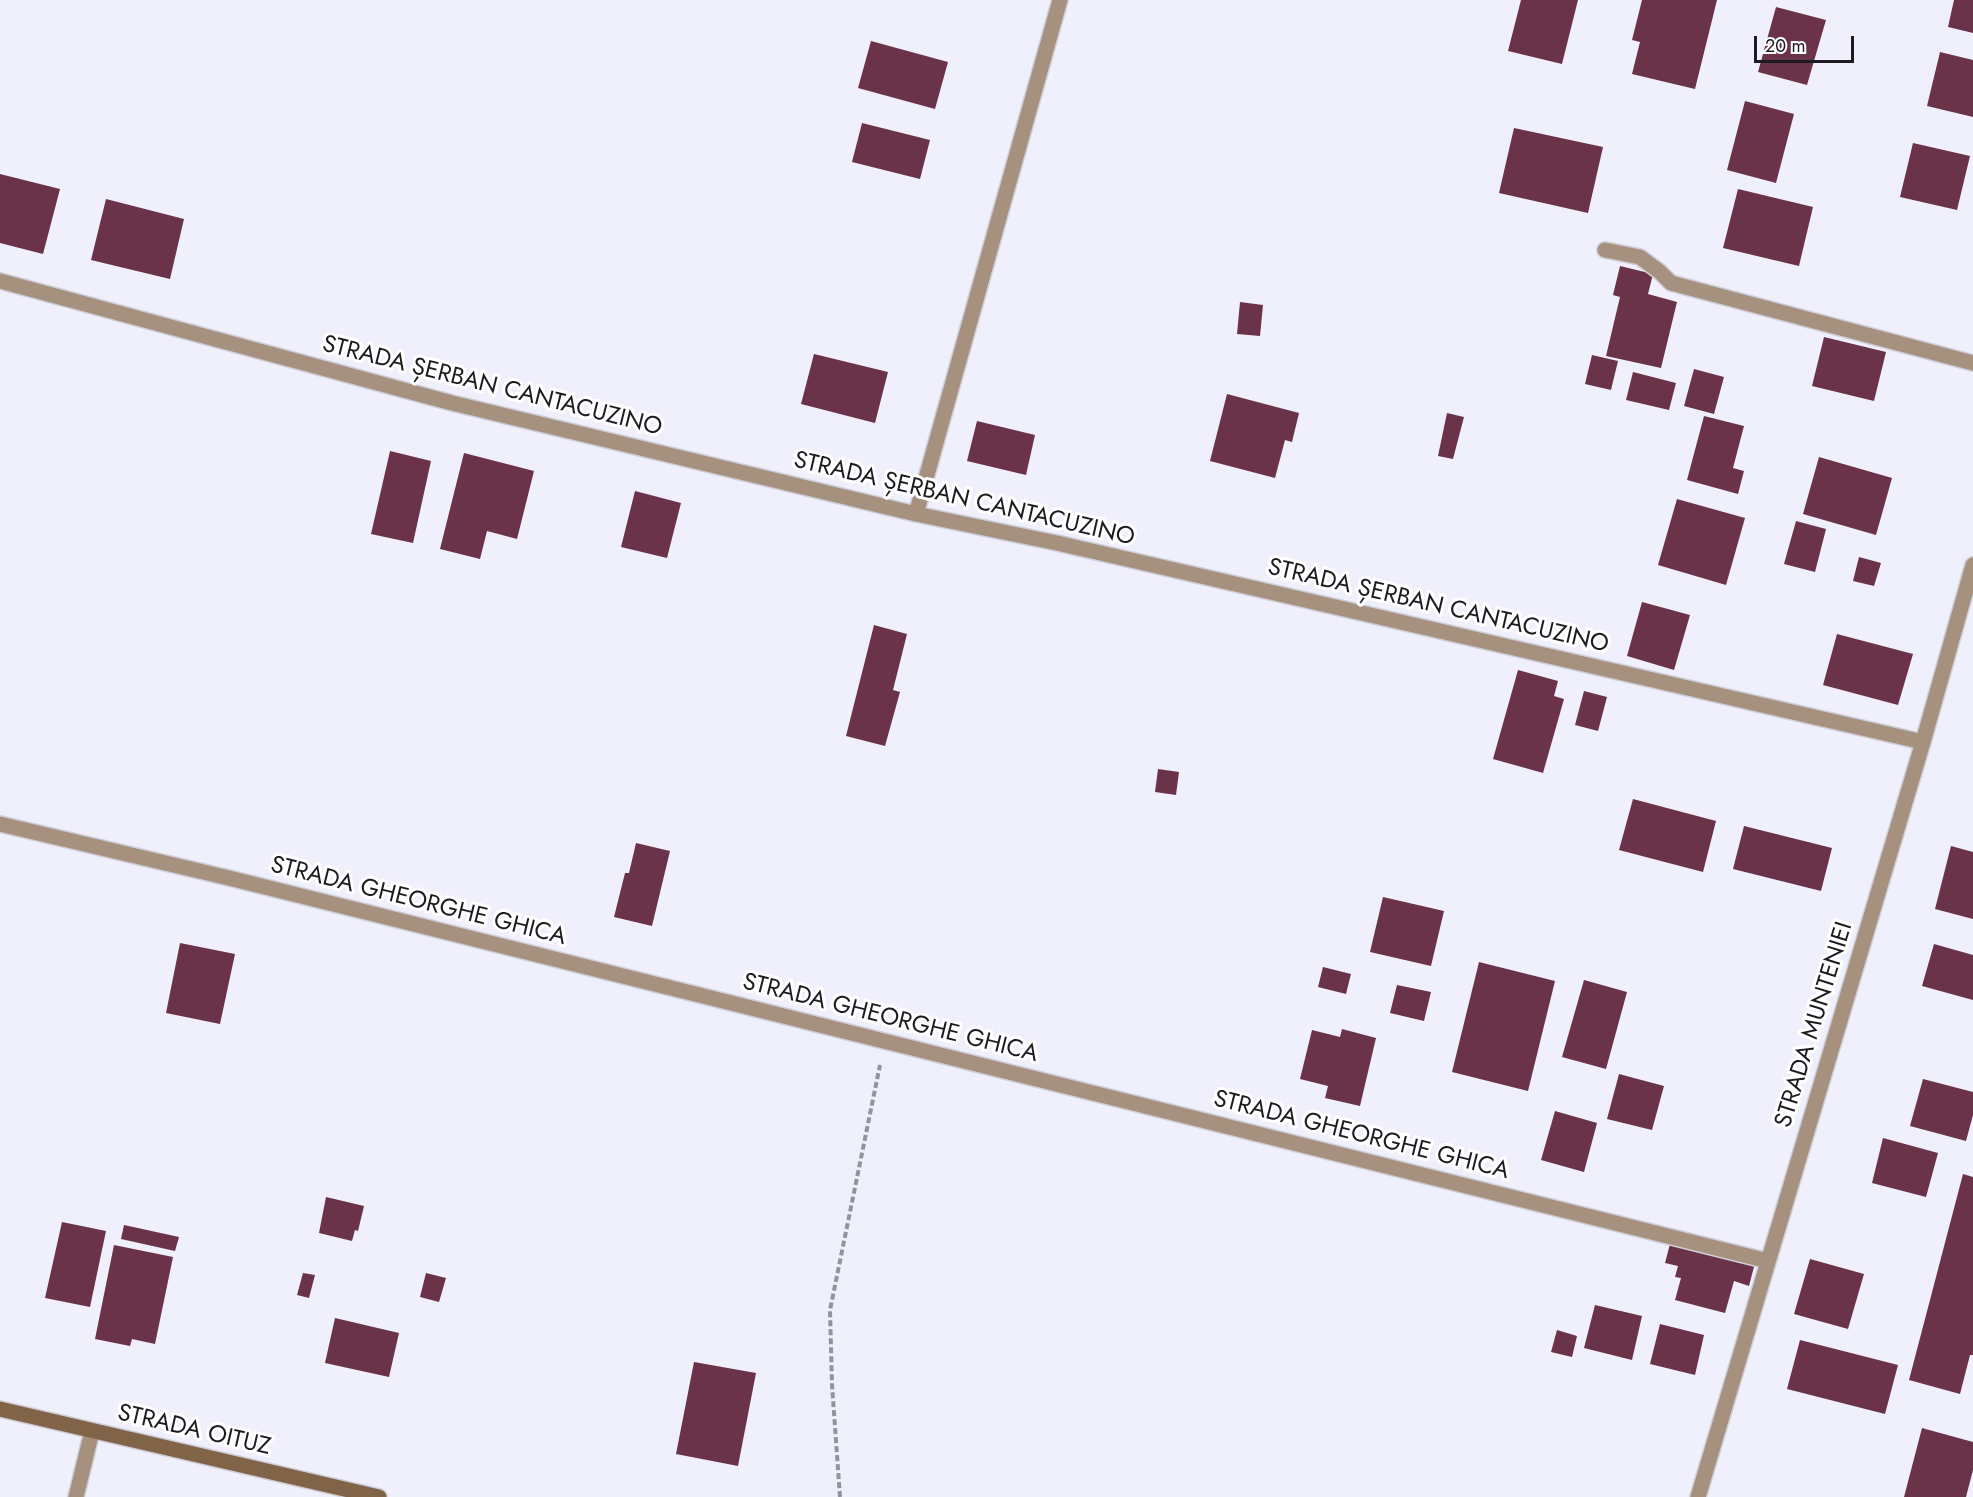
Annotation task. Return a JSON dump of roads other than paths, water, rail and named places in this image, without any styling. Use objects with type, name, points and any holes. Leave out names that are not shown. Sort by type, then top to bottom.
[{"type":"main road","name":"STRADA OITUZ","points":[[0,1409],[379,1497]]},
{"type":"street","points":[[915,514],[1060,0]]},
{"type":"street","points":[[1605,250],[1640,257],[1671,283],[1973,363]]},
{"type":"street","name":"STRADA ȘERBAN CANTACUZINO","points":[[0,281],[452,403],[915,514],[1057,543],[1923,742]]},
{"type":"street","name":"STRADA MUNTENIEI","points":[[1698,1497],[1972,572]]},
{"type":"street","name":"STRADA GHEORGHE GHICA","points":[[0,824],[229,878],[1768,1261]]},
{"type":"street","points":[[76,1497],[92,1431]]}]
